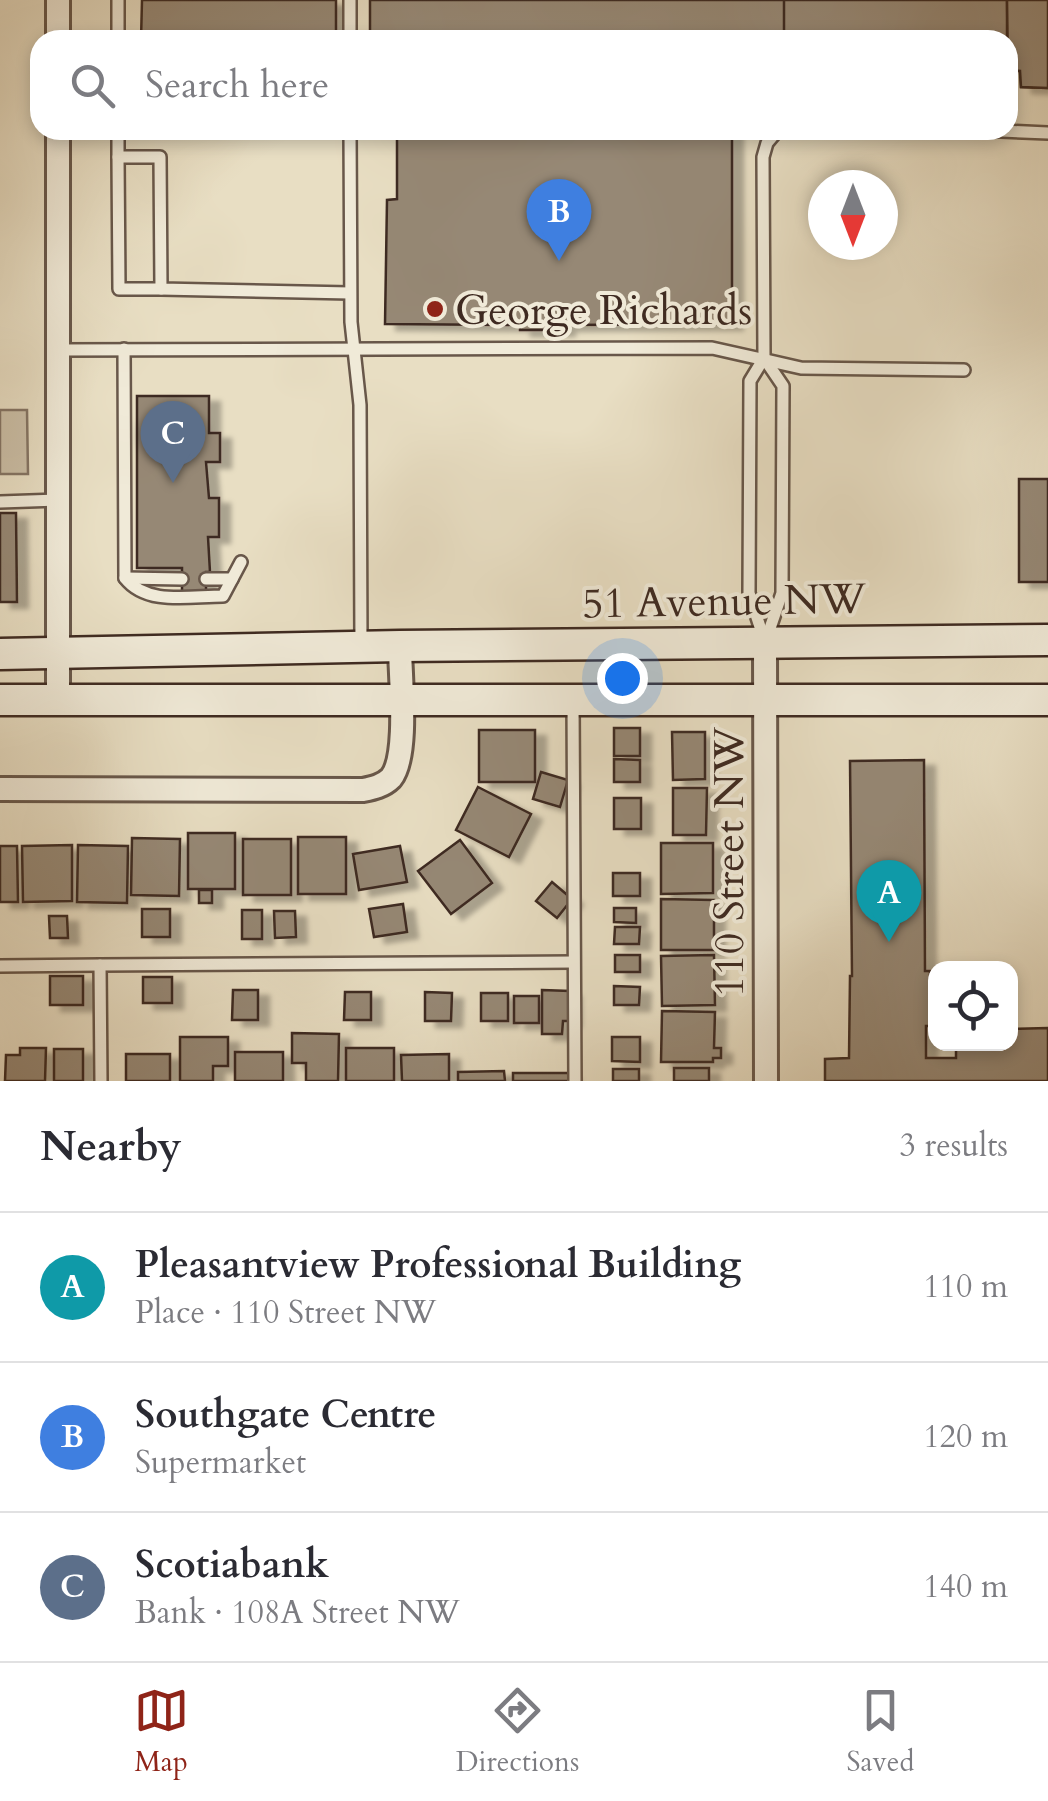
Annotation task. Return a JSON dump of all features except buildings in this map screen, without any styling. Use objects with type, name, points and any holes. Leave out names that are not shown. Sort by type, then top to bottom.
[{"type":"main road","name":"51 Avenue NW","points":[[0,654],[361,646],[1048,640]]},
{"type":"main road","points":[[0,700],[1048,700]]},
{"type":"street","points":[[58,0],[58,30]]},
{"type":"street","points":[[58,140],[58,700]]},
{"type":"street","name":"110 Street NW","points":[[765,642],[766,1081]]},
{"type":"street","points":[[0,789],[371,789],[388,781],[398,764],[400,646]]},
{"type":"lane","points":[[118,0],[118,30]]},
{"type":"lane","points":[[350,0],[350,30]]},
{"type":"lane","points":[[1018,132],[1048,133]]},
{"type":"lane","points":[[118,140],[119,289],[350,294]]},
{"type":"lane","points":[[350,140],[350,294],[360,405],[361,646]]},
{"type":"lane","points":[[765,642],[749,593],[750,381],[764,358],[763,157],[770,140]]},
{"type":"lane","points":[[118,157],[160,158],[161,289]]},
{"type":"lane","points":[[58,350],[692,348],[764,358],[801,368],[964,370]]},
{"type":"lane","points":[[124,349],[125,578],[136,590],[150,596],[223,596],[241,562]]},
{"type":"lane","points":[[764,358],[784,386],[782,593],[765,642]]},
{"type":"lane","points":[[0,502],[58,500]]},
{"type":"lane","points":[[125,578],[182,579]]},
{"type":"lane","points":[[206,579],[232,579]]},
{"type":"lane","points":[[573,700],[575,1081]]},
{"type":"lane","points":[[0,966],[573,962]]},
{"type":"lane","points":[[100,965],[101,1081]]},
{"type":"shaded area","points":[[0,410],[27,410],[28,474],[0,474]]},
{"type":"place","name":"Southgate Centre","points":[[559,261]]},
{"type":"place","name":"George Richards","points":[[435,309]]},
{"type":"place","name":"Scotiabank","points":[[173,483]]},
{"type":"place","name":"Pleasantview Professional Building","points":[[889,942]]}]
